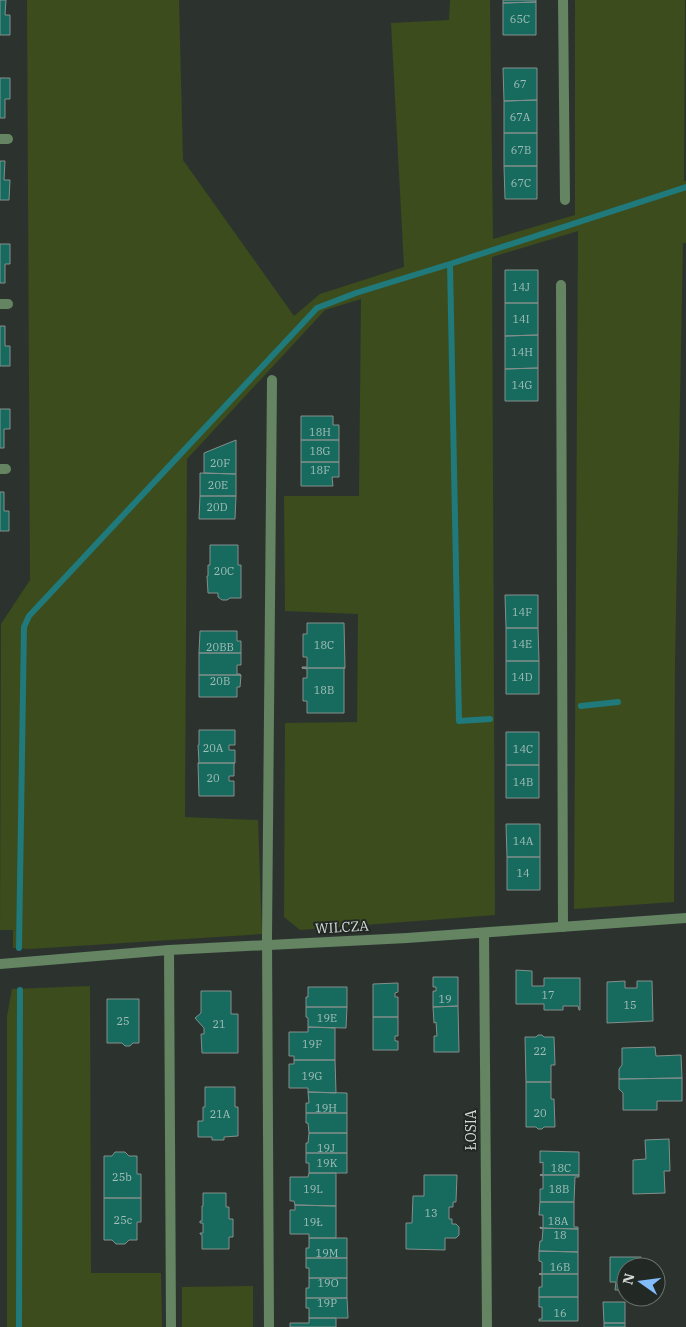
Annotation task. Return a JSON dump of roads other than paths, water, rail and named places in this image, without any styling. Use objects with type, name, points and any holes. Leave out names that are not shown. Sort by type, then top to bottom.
[{"type":"street","points":[[563,0],[564,200]]},
{"type":"street","points":[[561,284],[563,927]]},
{"type":"street","points":[[268,1327],[267,944],[272,380]]},
{"type":"street","name":"WILCZA","points":[[0,964],[169,950],[484,933],[686,918]]},
{"type":"street","name":"ŁOSIA","points":[[484,933],[486,1327]]},
{"type":"street","points":[[169,950],[172,1327]]},
{"type":"waterway","points":[[450,264],[686,187]]},
{"type":"waterway","points":[[19,948],[24,627],[29,616],[317,308],[356,293],[450,264],[459,721],[490,719]]},
{"type":"waterway","points":[[581,706],[618,702]]},
{"type":"waterway","points":[[19,1327],[20,990]]}]
